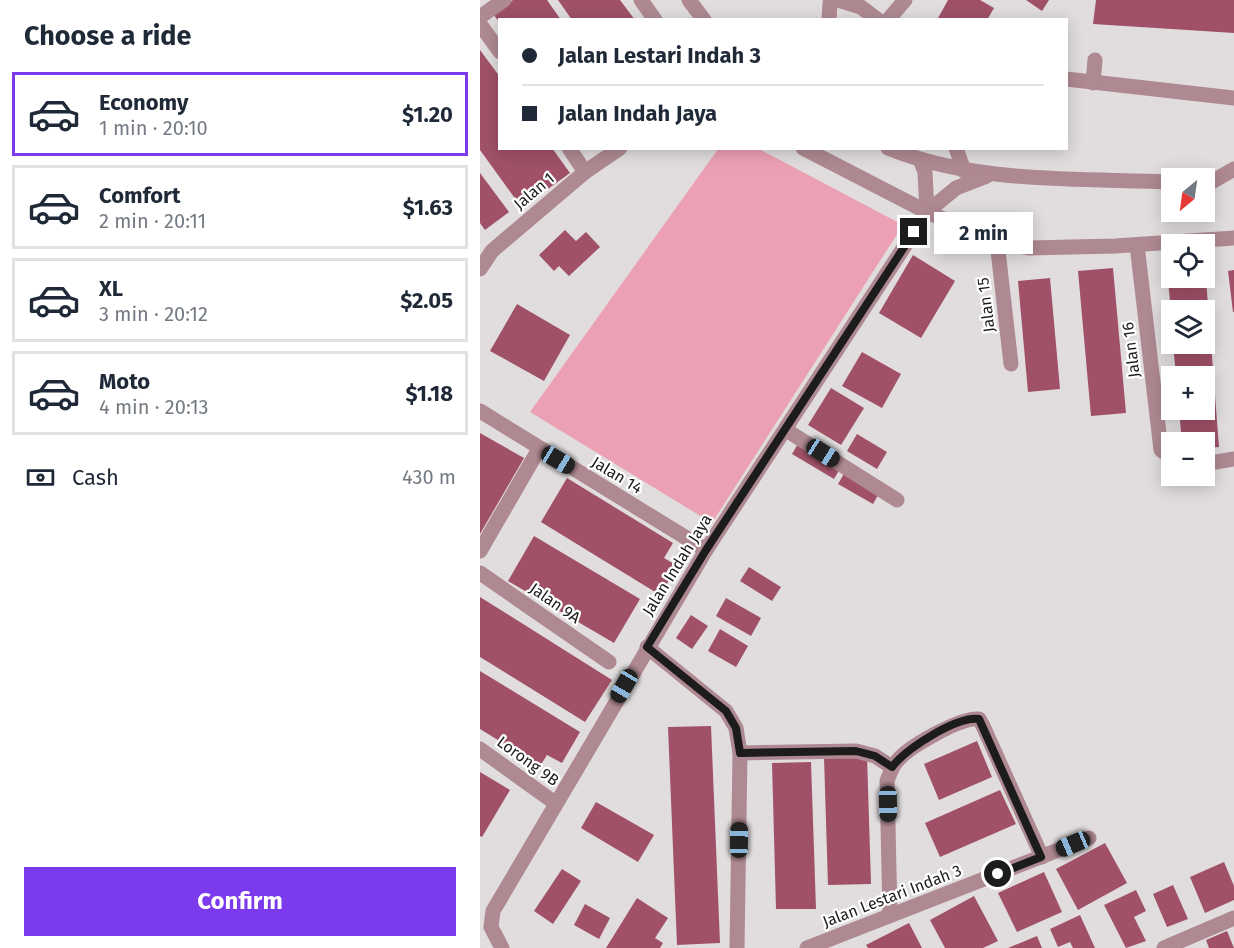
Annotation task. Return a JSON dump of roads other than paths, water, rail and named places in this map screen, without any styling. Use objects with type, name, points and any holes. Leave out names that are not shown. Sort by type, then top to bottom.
[{"type":"street","points":[[480,17],[504,0]]},
{"type":"street","points":[[641,0],[654,18]]},
{"type":"street","points":[[689,0],[702,18]]},
{"type":"street","points":[[829,18],[827,9],[830,3],[836,0],[861,7],[875,18]]},
{"type":"street","points":[[890,18],[905,0]]},
{"type":"street","points":[[480,24],[498,49]]},
{"type":"street","points":[[1093,83],[1095,60]]},
{"type":"street","points":[[1068,79],[1234,98]]},
{"type":"street","points":[[569,150],[585,172]]},
{"type":"street","name":"Jalan 1","points":[[481,265],[492,251],[585,172],[617,150]]},
{"type":"street","points":[[807,150],[927,212],[997,242],[1029,248],[1137,246],[1234,238]]},
{"type":"street","points":[[893,150],[921,162],[964,171],[1161,182]]},
{"type":"street","points":[[957,150],[964,171]]},
{"type":"street","points":[[921,162],[925,172],[927,212]]},
{"type":"street","points":[[1215,179],[1234,169]]},
{"type":"street","name":"Jalan Indah Jaya","points":[[502,948],[492,927],[492,911],[706,550],[927,212],[956,188],[992,174]]},
{"type":"street","points":[[1215,184],[1234,185]]},
{"type":"street","name":"Jalan 15","points":[[997,242],[1011,364]]},
{"type":"street","name":"Jalan 16","points":[[1137,246],[1163,432]]},
{"type":"street","name":"Jalan 14","points":[[480,411],[706,550]]},
{"type":"street","points":[[786,430],[897,500]]},
{"type":"street","points":[[480,551],[539,449]]},
{"type":"street","points":[[1215,462],[1234,459]]},
{"type":"street","name":"Jalan 9A","points":[[480,573],[609,662]]},
{"type":"street","points":[[647,647],[726,711],[736,728],[740,753],[737,948]]},
{"type":"street","points":[[891,915],[887,781],[892,767],[911,748],[962,721],[979,719],[1041,857]]},
{"type":"street","name":"Lorong 9B","points":[[480,748],[555,803]]},
{"type":"street","points":[[740,753],[856,751],[875,756],[892,767]]},
{"type":"street","name":"Jalan Lestari Indah 3","points":[[815,947],[1089,838]]},
{"type":"street","points":[[1164,948],[1234,918]]}]
